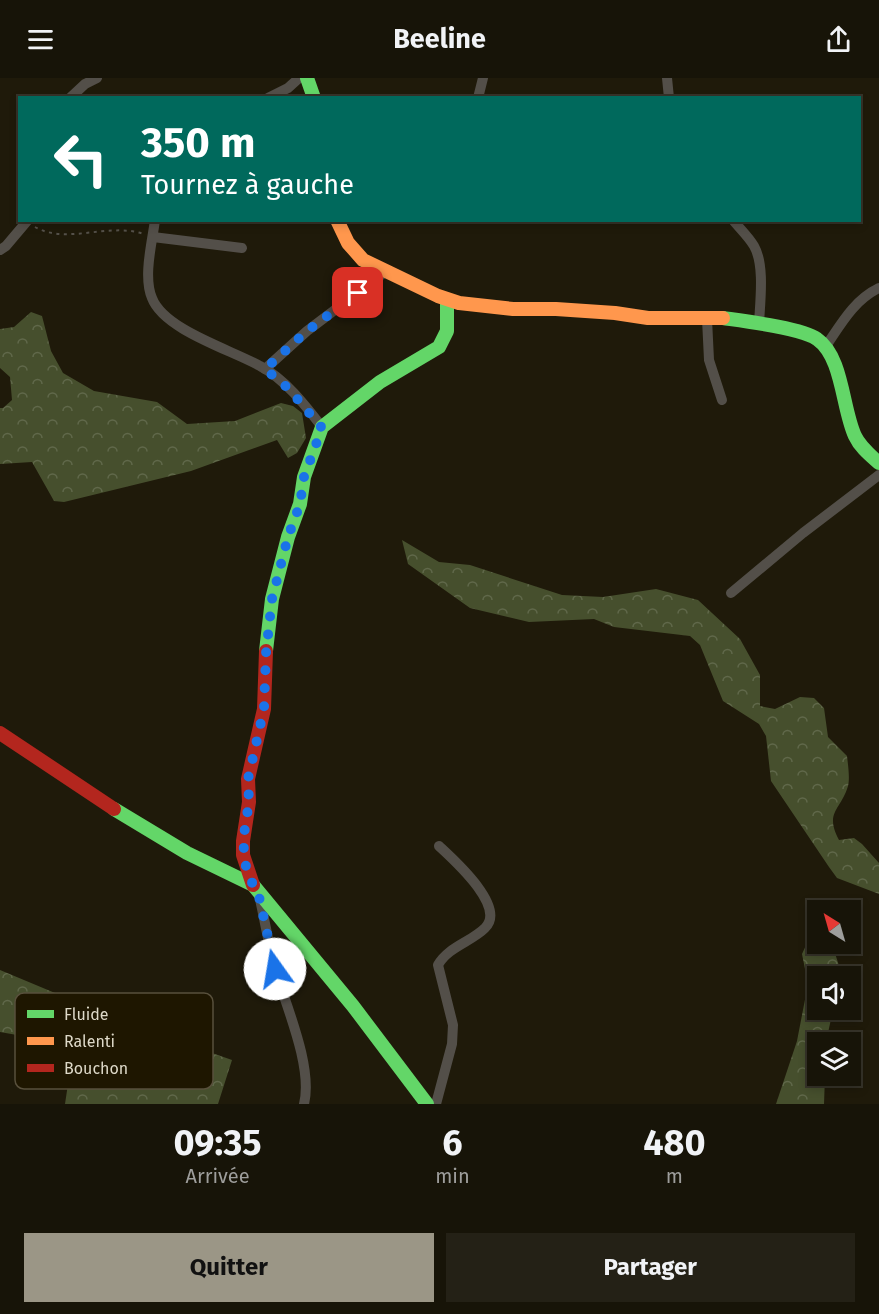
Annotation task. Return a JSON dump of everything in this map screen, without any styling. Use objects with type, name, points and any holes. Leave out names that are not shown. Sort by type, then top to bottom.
[{"type":"street","points":[[72,96],[85,84],[97,78]]},
{"type":"street","points":[[272,96],[288,88],[299,78]]},
{"type":"street","points":[[307,78],[313,96]]},
{"type":"street","points":[[478,96],[483,78]]},
{"type":"street","points":[[667,78],[669,96]]},
{"type":"street","points":[[0,250],[28,222]]},
{"type":"street","points":[[155,222],[148,278],[152,298],[158,309],[196,336],[265,369],[288,388],[322,428]]},
{"type":"street","points":[[338,222],[341,233],[363,260],[447,300],[459,303],[648,318],[721,318],[808,334],[826,345],[837,370],[855,436],[867,453],[879,463]]},
{"type":"street","points":[[735,222],[751,241],[759,258],[761,269],[759,324]]},
{"type":"street","points":[[153,237],[242,248]]},
{"type":"street","points":[[265,369],[307,331],[385,272]]},
{"type":"street","points":[[826,345],[849,312],[862,299],[879,288]]},
{"type":"street","points":[[304,1104],[305,1070],[275,969],[256,889],[244,861],[243,841],[249,802],[248,779],[264,709],[266,653],[272,599],[288,537],[300,504],[304,477],[322,428],[380,382],[439,347],[445,340],[449,325],[447,300]]},
{"type":"street","points":[[707,319],[709,360],[723,400]]},
{"type":"street","points":[[731,593],[803,533],[879,475]]},
{"type":"street","points":[[0,733],[128,819],[187,853],[229,872],[256,889],[353,1006],[427,1104]]},
{"type":"street","points":[[436,1104],[452,1044],[453,1025],[438,965],[443,956],[486,927],[491,919],[490,909],[483,895],[458,864],[438,846]]},
{"type":"path","points":[[28,222],[42,231],[57,235],[103,230],[136,232],[153,237]]},
{"type":"green space","points":[[31,312],[42,316],[51,351],[63,373],[94,391],[157,402],[187,424],[235,421],[281,403],[293,406],[302,413],[306,438],[297,453],[288,458],[277,440],[191,471],[64,502],[54,501],[32,462],[0,464],[0,408],[12,400],[10,377],[0,368],[0,329],[14,327]]},
{"type":"green space","points":[[402,540],[439,562],[470,565],[562,595],[603,597],[656,589],[698,600],[740,639],[760,675],[760,706],[775,709],[800,697],[814,698],[824,708],[828,737],[847,756],[848,767],[848,786],[833,817],[835,831],[839,840],[854,838],[879,863],[879,894],[837,878],[771,781],[766,736],[759,724],[723,701],[700,645],[690,636],[614,627],[594,619],[529,622],[470,608],[408,564]]},
{"type":"green space","points":[[807,943],[807,954],[835,954],[839,966],[807,966],[807,979],[802,954]]},
{"type":"green space","points":[[0,970],[55,993],[15,993],[15,1035],[0,1032]]},
{"type":"green space","points":[[807,989],[807,1020],[831,1020],[828,1032],[807,1032],[807,1086],[825,1086],[824,1104],[776,1104],[797,1041]]},
{"type":"green space","points":[[213,1053],[232,1060],[218,1104],[65,1104],[67,1089],[213,1089]]},
{"type":"traffic: fast","points":[[307,78],[313,96]]},
{"type":"traffic: fast","points":[[266,651],[272,599],[288,537],[300,504],[304,477],[322,427],[380,382],[439,347],[447,331],[447,300]]},
{"type":"traffic: fast","points":[[723,318],[786,328],[810,335],[826,347],[837,370],[855,436],[862,447],[879,463]]},
{"type":"traffic: fast","points":[[114,809],[187,853],[253,885],[353,1006],[427,1104]]},
{"type":"traffic: slow","points":[[338,222],[348,243],[363,260],[438,296],[459,303],[513,309],[615,313],[648,318],[723,318]]},
{"type":"traffic: jam","points":[[253,885],[243,855],[243,841],[249,802],[248,779],[264,709],[266,651]]},
{"type":"traffic: jam","points":[[0,733],[114,809]]},
{"type":"route","points":[[275,969],[258,892],[253,885],[243,855],[249,802],[248,779],[264,709],[266,653],[272,599],[288,537],[300,504],[304,477],[322,428],[288,388],[265,369],[307,331],[358,293]]}]
